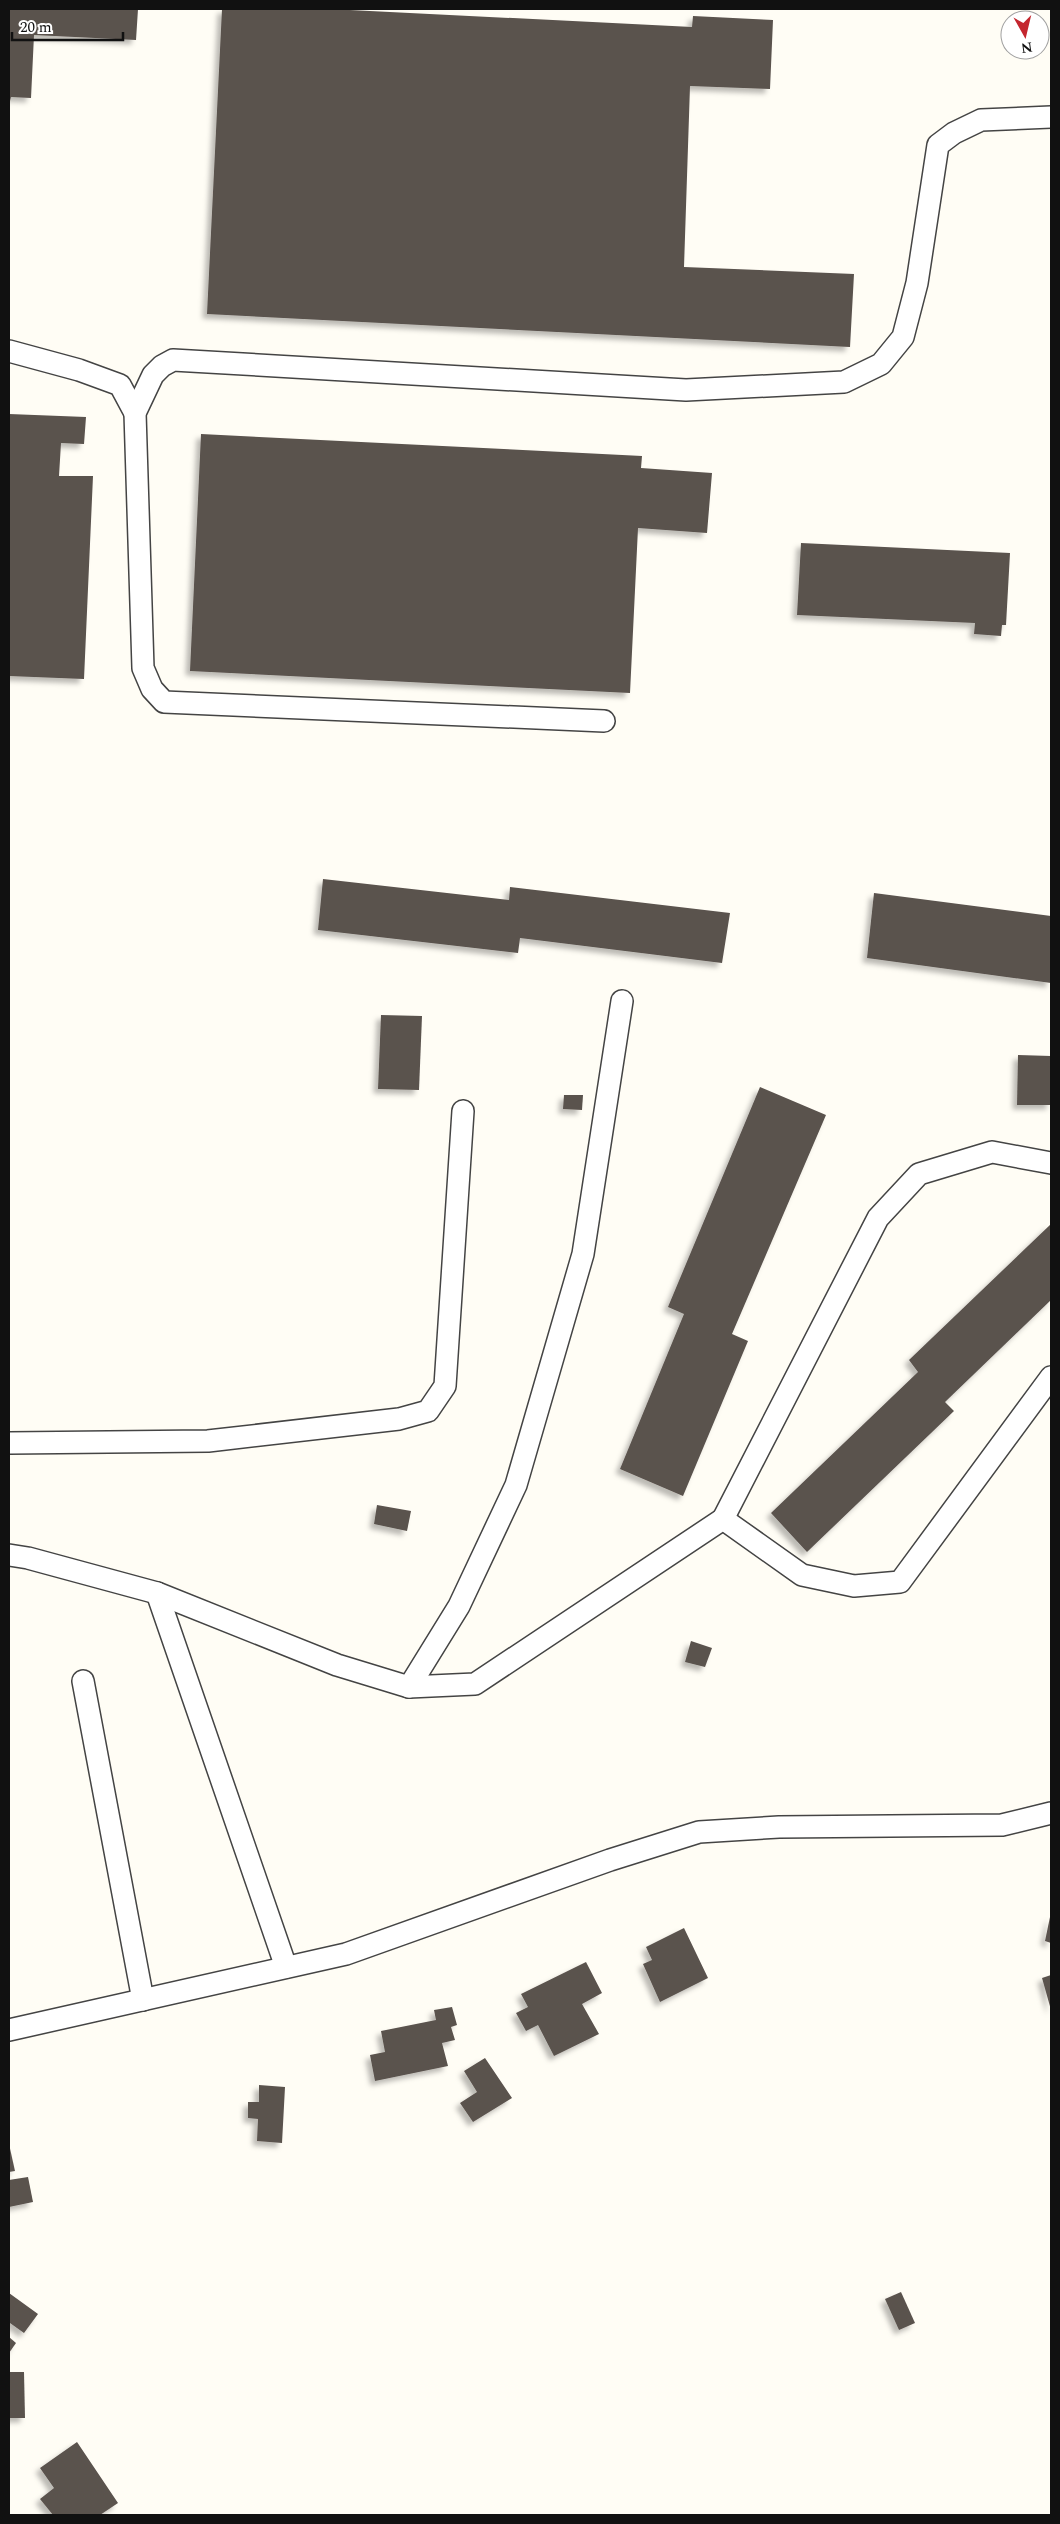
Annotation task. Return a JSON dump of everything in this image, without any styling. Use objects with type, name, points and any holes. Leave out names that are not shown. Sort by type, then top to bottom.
[{"type":"lane","points":[[604,721],[164,702],[152,689],[143,668],[135,413],[153,374],[173,360],[686,390],[844,382],[881,364],[903,338],[918,283],[938,145],[954,133],[981,120],[1051,117]]},
{"type":"lane","points":[[9,351],[79,370],[120,386],[135,413]]},
{"type":"lane","points":[[409,1686],[459,1606],[516,1485],[583,1254],[622,1001]]},
{"type":"lane","points":[[9,1443],[208,1441],[399,1419],[428,1411],[445,1386],[463,1111]]},
{"type":"lane","points":[[9,1555],[28,1558],[157,1593],[337,1665],[409,1686],[475,1684],[723,1519],[878,1218],[919,1174],[992,1152],[1051,1162]]},
{"type":"lane","points":[[723,1519],[802,1575],[854,1586],[900,1582],[1051,1377]]},
{"type":"lane","points":[[157,1593],[286,1967]]},
{"type":"lane","points":[[83,1681],[143,2000]]},
{"type":"lane","points":[[9,2030],[346,1954],[610,1860],[699,1832],[779,1827],[1002,1825],[1051,1813]]},
{"type":"building","points":[[9,9],[138,9],[136,40],[34,35],[31,98],[11,97],[9,105]]},
{"type":"building","points":[[222,9],[330,9],[692,27],[693,16],[773,20],[770,89],[690,86],[684,267],[854,274],[850,347],[207,314]]},
{"type":"building","points":[[9,414],[86,417],[84,444],[61,443],[59,476],[93,476],[84,679],[9,676]]},
{"type":"building","points":[[201,434],[642,456],[641,468],[712,473],[707,533],[638,528],[630,693],[190,671]]},
{"type":"building","points":[[801,543],[1010,553],[1006,625],[1002,625],[1001,636],[974,634],[975,623],[797,615]]},
{"type":"building","points":[[323,879],[509,900],[510,887],[730,913],[722,963],[520,938],[518,953],[318,930]]},
{"type":"building","points":[[874,893],[1051,916],[1051,983],[867,958]]},
{"type":"building","points":[[381,1015],[422,1016],[419,1090],[378,1089]]},
{"type":"building","points":[[1018,1055],[1051,1056],[1051,1105],[1017,1105]]},
{"type":"building","points":[[760,1087],[826,1115],[732,1334],[748,1341],[683,1496],[620,1469],[684,1314],[668,1307]]},
{"type":"building","points":[[564,1095],[583,1095],[582,1110],[563,1109]]},
{"type":"building","points":[[1051,1224],[1051,1300],[945,1402],[954,1411],[807,1552],[771,1513],[918,1372],[909,1360]]},
{"type":"building","points":[[377,1505],[411,1511],[407,1531],[374,1524]]},
{"type":"building","points":[[691,1641],[712,1648],[705,1667],[685,1662]]},
{"type":"building","points":[[1051,1917],[1051,1943],[1045,1941]]},
{"type":"building","points":[[684,1928],[708,1978],[660,2002],[643,1964],[652,1960],[646,1947]]},
{"type":"building","points":[[586,1962],[602,1993],[582,2004],[599,2034],[554,2056],[538,2025],[526,2031],[516,2013],[528,2007],[521,1994]]},
{"type":"building","points":[[1051,1975],[1051,2010],[1042,1978]]},
{"type":"building","points":[[452,2007],[457,2025],[451,2027],[455,2040],[442,2043],[448,2066],[375,2081],[370,2055],[385,2052],[381,2031],[436,2020],[434,2010]]},
{"type":"building","points":[[485,2058],[512,2098],[473,2122],[460,2103],[477,2092],[464,2071]]},
{"type":"building","points":[[259,2085],[285,2087],[282,2143],[257,2141],[258,2119],[248,2118],[248,2102],[259,2102]]},
{"type":"building","points":[[9,2144],[15,2171],[9,2172]]},
{"type":"building","points":[[28,2177],[33,2202],[9,2207],[9,2180]]},
{"type":"building","points":[[901,2292],[915,2323],[899,2330],[885,2299]]},
{"type":"building","points":[[9,2293],[38,2314],[24,2333],[9,2324]]},
{"type":"building","points":[[9,2337],[16,2343],[9,2353]]},
{"type":"building","points":[[9,2372],[24,2372],[25,2418],[9,2418]]},
{"type":"building","points":[[77,2442],[118,2503],[100,2515],[53,2515],[40,2499],[54,2488],[40,2468]]}]
